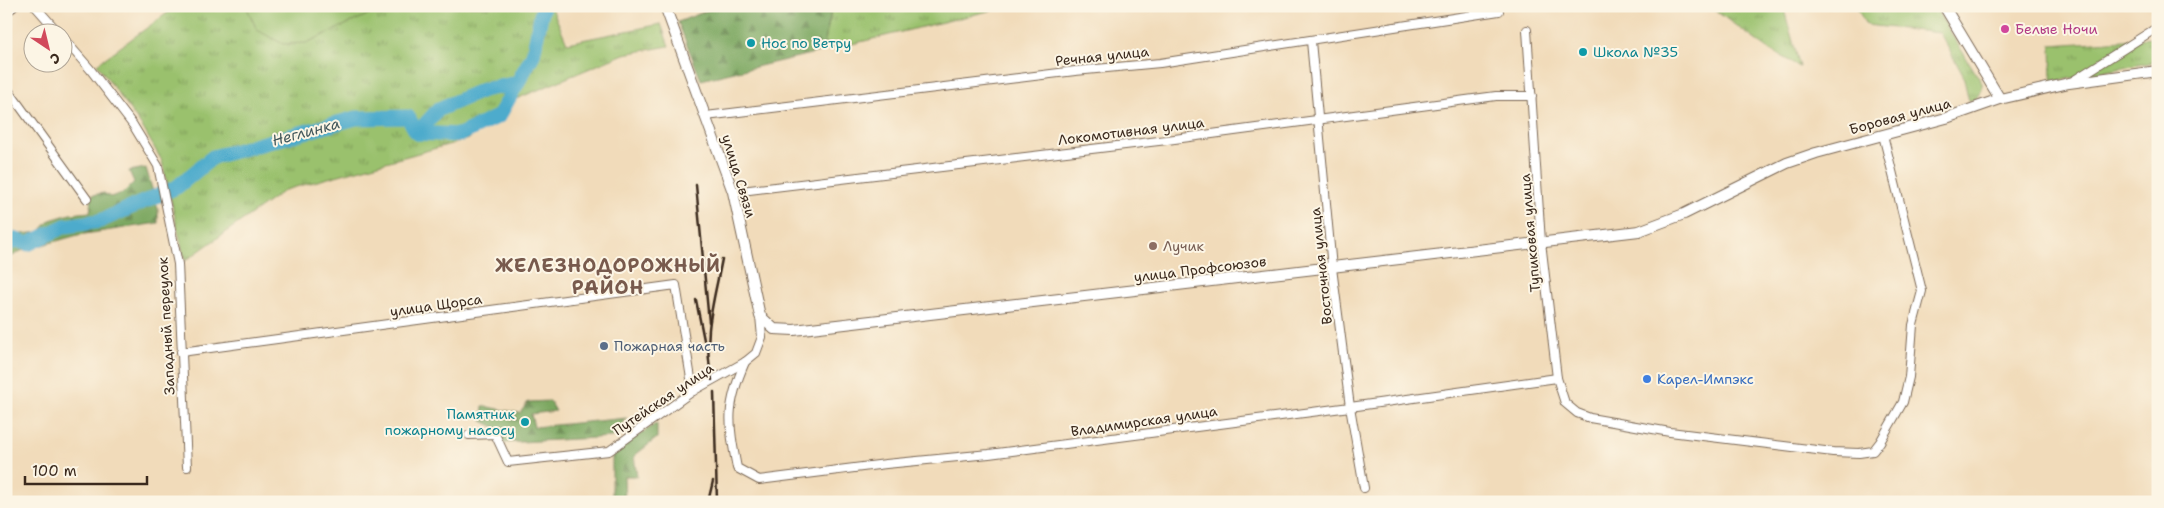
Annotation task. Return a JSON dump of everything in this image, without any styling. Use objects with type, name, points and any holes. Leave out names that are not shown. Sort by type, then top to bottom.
[{"type":"main road","points":[[6,11],[13,6]]},
{"type":"main road","points":[[1944,6],[2000,99]]},
{"type":"main road","name":"улица Связи","points":[[666,10],[692,76],[733,192],[760,316]]},
{"type":"main road","points":[[2069,84],[2158,71]]},
{"type":"main road","name":"Боровая улица","points":[[1647,228],[1684,214],[1787,163],[1816,153],[1958,114],[2000,99],[2069,84]]},
{"type":"main road","name":"улица Профсоюзов","points":[[760,316],[774,329],[794,330],[1332,268],[1639,231],[1647,228]]},
{"type":"street","points":[[35,6],[49,22]]},
{"type":"street","name":"Речная улица","points":[[706,116],[1066,72],[1160,63],[1499,11]]},
{"type":"street","name":"Боровая улица","points":[[2069,84],[2158,27]]},
{"type":"street","name":"Тупиковая улица","points":[[1527,30],[1542,242],[1557,378],[1565,404],[1577,414],[1590,418],[1670,432],[1833,452],[1859,453],[1873,450],[1885,435],[1903,402],[1912,358],[1914,325],[1922,291],[1883,136]]},
{"type":"street","name":"Восточная улица","points":[[1310,41],[1332,268],[1350,407],[1364,488]]},
{"type":"street","name":"Западный переулок","points":[[72,48],[133,125],[158,166],[178,264],[187,466]]},
{"type":"street","points":[[6,87],[86,199]]},
{"type":"street","name":"Локомотивная улица","points":[[733,192],[1167,140],[1496,96],[1532,96]]},
{"type":"street","name":"улица Щорса","points":[[181,352],[676,284],[693,391]]},
{"type":"street","name":"Путейская улица","points":[[470,435],[494,434],[508,462],[609,451],[693,391],[745,362],[756,353],[762,337],[760,316]]},
{"type":"street","name":"Владимирская улица","points":[[745,362],[732,396],[730,428],[737,468],[759,480],[886,464],[989,454],[1557,378]]},
{"type":"green space","points":[[177,6],[551,6],[567,43],[661,24],[669,46],[624,54],[497,107],[469,139],[285,190],[185,261],[162,161],[143,128],[97,64]]},
{"type":"green space","points":[[246,6],[387,6],[306,43],[283,44],[257,30]]},
{"type":"green space","points":[[719,6],[832,6],[823,51],[701,80],[678,22]]},
{"type":"green space","points":[[832,6],[1009,6],[823,51]]},
{"type":"green space","points":[[1709,6],[1783,6],[1800,67],[1768,49]]},
{"type":"green space","points":[[1856,6],[1934,6],[1982,83],[1982,90],[1976,98],[1969,101],[1963,75],[1940,33],[1866,25]]},
{"type":"green space","points":[[2154,38],[2158,50],[2158,61],[2052,82],[2051,45]]},
{"type":"green space","points":[[146,168],[158,209],[158,223],[78,235],[21,251],[6,260],[6,236],[39,232],[50,220],[70,214],[90,212],[92,195],[104,193],[110,197],[123,193],[134,182],[129,171]]},
{"type":"green space","points":[[550,401],[556,411],[531,414],[534,427],[627,418],[613,437],[502,443],[499,429],[482,421],[483,406],[520,413],[528,402]]},
{"type":"green space","points":[[657,423],[657,438],[634,456],[637,476],[624,476],[625,501],[612,502],[612,453]]},
{"type":"waterway","name":"Неглинка","points":[[6,246],[14,239],[28,244],[65,226],[100,221],[177,187],[213,157],[356,118],[408,117],[417,133],[459,135],[499,116],[533,55],[543,6]]},
{"type":"waterway","points":[[417,133],[439,109],[483,90],[518,83]]},
{"type":"railway","points":[[696,185],[709,322]]},
{"type":"railway","points":[[712,380],[708,348],[710,319],[722,259]]},
{"type":"railway","points":[[696,300],[704,340]]},
{"type":"railway","points":[[714,392],[717,502]]},
{"type":"railway","points":[[708,502],[713,481]]},
{"type":"place","name":"Белые Ночи","points":[[2005,29]]},
{"type":"place","name":"Нос по Ветру","points":[[751,43]]},
{"type":"place","name":"Школа №35","points":[[1583,52]]},
{"type":"place","name":"Лучик","points":[[1153,246]]},
{"type":"place","name":"Пожарная часть","points":[[604,346]]},
{"type":"place","name":"Карел-Импэкс","points":[[1647,379]]},
{"type":"place","name":"Памятник пожарному насосу","points":[[525,422]]},
{"type":"district","name":"ЖЕЛЕЗНОДОРОЖНЫЙ РАЙОН","points":[[608,276]]}]
